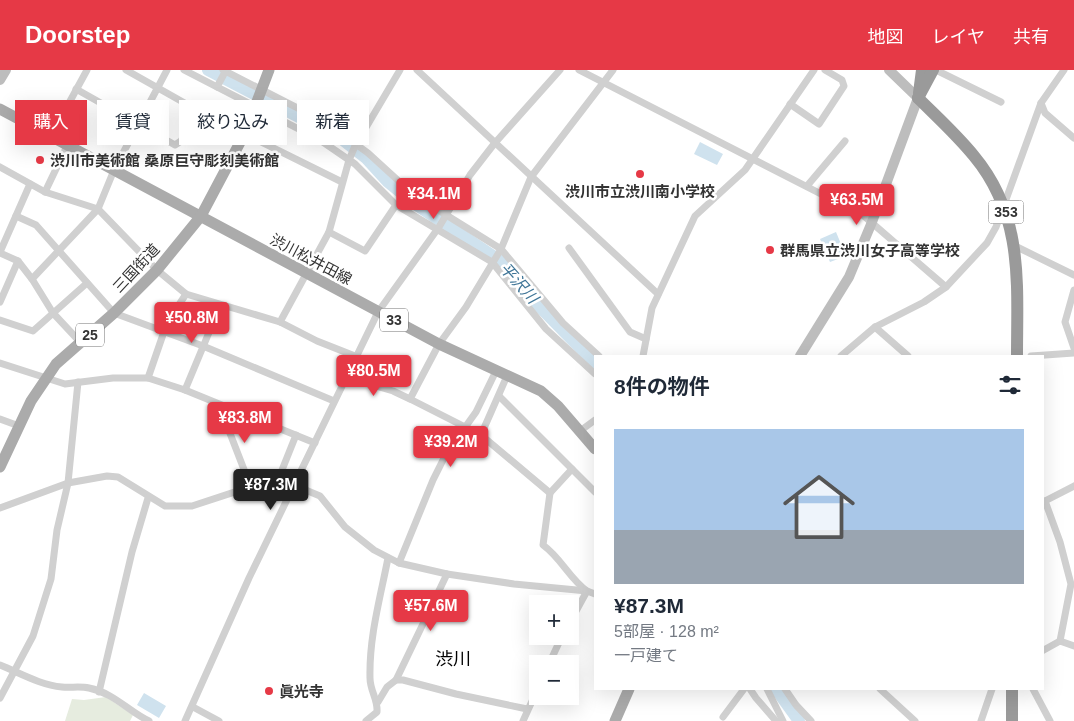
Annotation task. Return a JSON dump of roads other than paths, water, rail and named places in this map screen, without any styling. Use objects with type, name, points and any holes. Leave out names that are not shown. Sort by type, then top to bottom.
[{"type":"highway","points":[[918,98],[922,70]]},
{"type":"highway","points":[[918,98],[934,70]]},
{"type":"highway","name":"353","points":[[918,98],[975,157],[1004,205],[1015,246],[1018,268],[1018,355]]},
{"type":"highway","points":[[1012,690],[1012,721]]},
{"type":"main road","name":"三国街道","points":[[258,100],[269,70]]},
{"type":"main road","name":"渋川松井田線","points":[[0,109],[15,117]]},
{"type":"main road","name":"三国街道","points":[[0,468],[19,426],[56,364],[114,313],[157,270],[201,216],[239,145]]},
{"type":"main road","name":"渋川松井田線","points":[[67,146],[440,344],[501,374],[531,385],[541,391],[594,448]]},
{"type":"main road","points":[[616,721],[629,690]]},
{"type":"street","points":[[0,80],[6,70]]},
{"type":"street","points":[[71,100],[87,70]]},
{"type":"street","points":[[126,70],[179,100]]},
{"type":"street","points":[[151,100],[167,70]]},
{"type":"street","points":[[184,70],[218,86],[259,97],[297,112]]},
{"type":"street","points":[[369,123],[400,70]]},
{"type":"street","points":[[417,70],[494,144],[658,294]]},
{"type":"street","points":[[185,721],[193,707],[249,578],[296,486],[345,377],[378,312],[438,228],[470,175],[494,144],[560,70]]},
{"type":"street","points":[[579,70],[754,158],[872,222],[946,286]]},
{"type":"street","points":[[410,399],[440,344],[466,307],[500,250],[531,177],[613,70]]},
{"type":"street","points":[[643,355],[652,308],[695,216],[741,174],[814,70]]},
{"type":"street","points":[[790,104],[819,124],[844,86],[842,80],[825,70]]},
{"type":"street","points":[[801,355],[848,277],[872,222],[918,98],[889,70]]},
{"type":"street","points":[[934,70],[1000,102]]},
{"type":"street","points":[[843,355],[875,327],[924,302],[946,286],[987,243],[996,227],[1041,103],[1064,70]]},
{"type":"street","points":[[218,86],[224,71],[320,140],[350,158],[396,205],[438,228],[492,262],[546,329],[594,373]]},
{"type":"street","points":[[76,90],[97,102]]},
{"type":"street","points":[[1041,103],[1045,113],[1074,138]]},
{"type":"street","points":[[807,186],[845,141]]},
{"type":"street","points":[[32,279],[98,209],[114,170],[127,145]]},
{"type":"street","points":[[269,145],[342,182]]},
{"type":"street","points":[[280,322],[328,232],[342,182],[356,145],[414,195],[500,250],[563,323],[598,355]]},
{"type":"street","points":[[45,192],[67,146]]},
{"type":"street","points":[[0,167],[45,192],[98,209],[157,270],[186,294],[220,306],[280,322],[317,341],[355,356]]},
{"type":"street","points":[[30,184],[0,253],[18,261],[32,279],[53,313],[81,343]]},
{"type":"street","points":[[328,232],[365,251],[396,205]]},
{"type":"street","points":[[16,216],[36,225],[114,313],[203,346],[334,401]]},
{"type":"street","points":[[1015,246],[1074,275]]},
{"type":"street","points":[[569,248],[630,332],[646,339]]},
{"type":"street","points":[[0,302],[18,261]]},
{"type":"street","points":[[0,320],[33,331],[87,284]]},
{"type":"street","points":[[1074,290],[1065,322],[1074,348]]},
{"type":"street","points":[[148,378],[167,323],[186,294]]},
{"type":"street","points":[[185,390],[220,306]]},
{"type":"street","points":[[875,327],[907,355]]},
{"type":"street","points":[[1044,355],[1074,353]]},
{"type":"street","points":[[0,363],[65,384],[113,378],[148,378],[185,390],[315,443]]},
{"type":"street","points":[[481,435],[499,396],[501,374]]},
{"type":"street","points":[[399,563],[434,478],[446,454],[468,426],[501,374]]},
{"type":"street","points":[[345,377],[394,391],[468,426],[550,493]]},
{"type":"street","points":[[0,698],[33,636],[51,579],[57,530],[68,483],[78,382]]},
{"type":"street","points":[[499,396],[594,491]]},
{"type":"street","points":[[226,407],[226,423],[250,485]]},
{"type":"street","points":[[0,419],[19,426]]},
{"type":"street","points":[[580,431],[594,421]]},
{"type":"street","points":[[282,485],[280,475],[296,435]]},
{"type":"street","points":[[572,469],[550,493],[543,544],[569,571],[578,584],[594,594]]},
{"type":"street","points":[[0,508],[68,483],[107,476],[118,477],[148,498],[165,506],[192,506],[250,485],[296,486],[320,496],[345,527],[388,558],[399,563],[447,574],[514,584],[588,591]]},
{"type":"street","points":[[1060,641],[1071,584],[1060,542],[1044,502],[1074,486]]},
{"type":"street","points":[[98,692],[132,552],[148,498]]},
{"type":"street","points":[[366,721],[378,712],[378,702],[370,688],[372,630],[388,558]]},
{"type":"street","points":[[378,702],[387,687],[396,680],[447,574]]},
{"type":"street","points":[[579,606],[588,591]]},
{"type":"street","points":[[1044,650],[1060,641],[1074,646]]},
{"type":"street","points":[[0,665],[43,684],[88,688],[116,699],[149,721]]},
{"type":"street","points":[[396,680],[527,709]]},
{"type":"street","points":[[723,717],[743,690]]},
{"type":"street","points":[[751,690],[776,721]]},
{"type":"street","points":[[768,690],[783,721]]},
{"type":"street","points":[[786,690],[811,721]]},
{"type":"street","points":[[881,690],[915,721]]},
{"type":"street","points":[[981,721],[992,690]]},
{"type":"street","points":[[1033,690],[1050,721]]},
{"type":"street","points":[[523,721],[529,705]]},
{"type":"street","points":[[193,707],[219,721]]},
{"type":"street","points":[[133,721],[136,713]]},
{"type":"water","points":[[700,142],[723,154],[717,165],[694,154]]},
{"type":"water","points":[[836,232],[846,256],[830,262],[820,239]]},
{"type":"water","points":[[144,693],[166,706],[159,718],[137,705]]},
{"type":"waterway","name":"平沢川","points":[[208,70],[343,140],[366,158],[387,181],[415,204],[505,264],[533,300],[594,362]]},
{"type":"waterway","name":"平沢川","points":[[777,690],[799,721]]},
{"type":"place","name":"渋川市美術館 桑原巨守彫刻美術館","points":[[40,160]]},
{"type":"place","name":"渋川市立渋川南小学校","points":[[640,174]]},
{"type":"place","name":"群馬県立渋川女子高等学校","points":[[770,250]]},
{"type":"place","name":"眞光寺","points":[[269,691]]},
{"type":"district","name":"渋川","points":[[453,659]]}]
